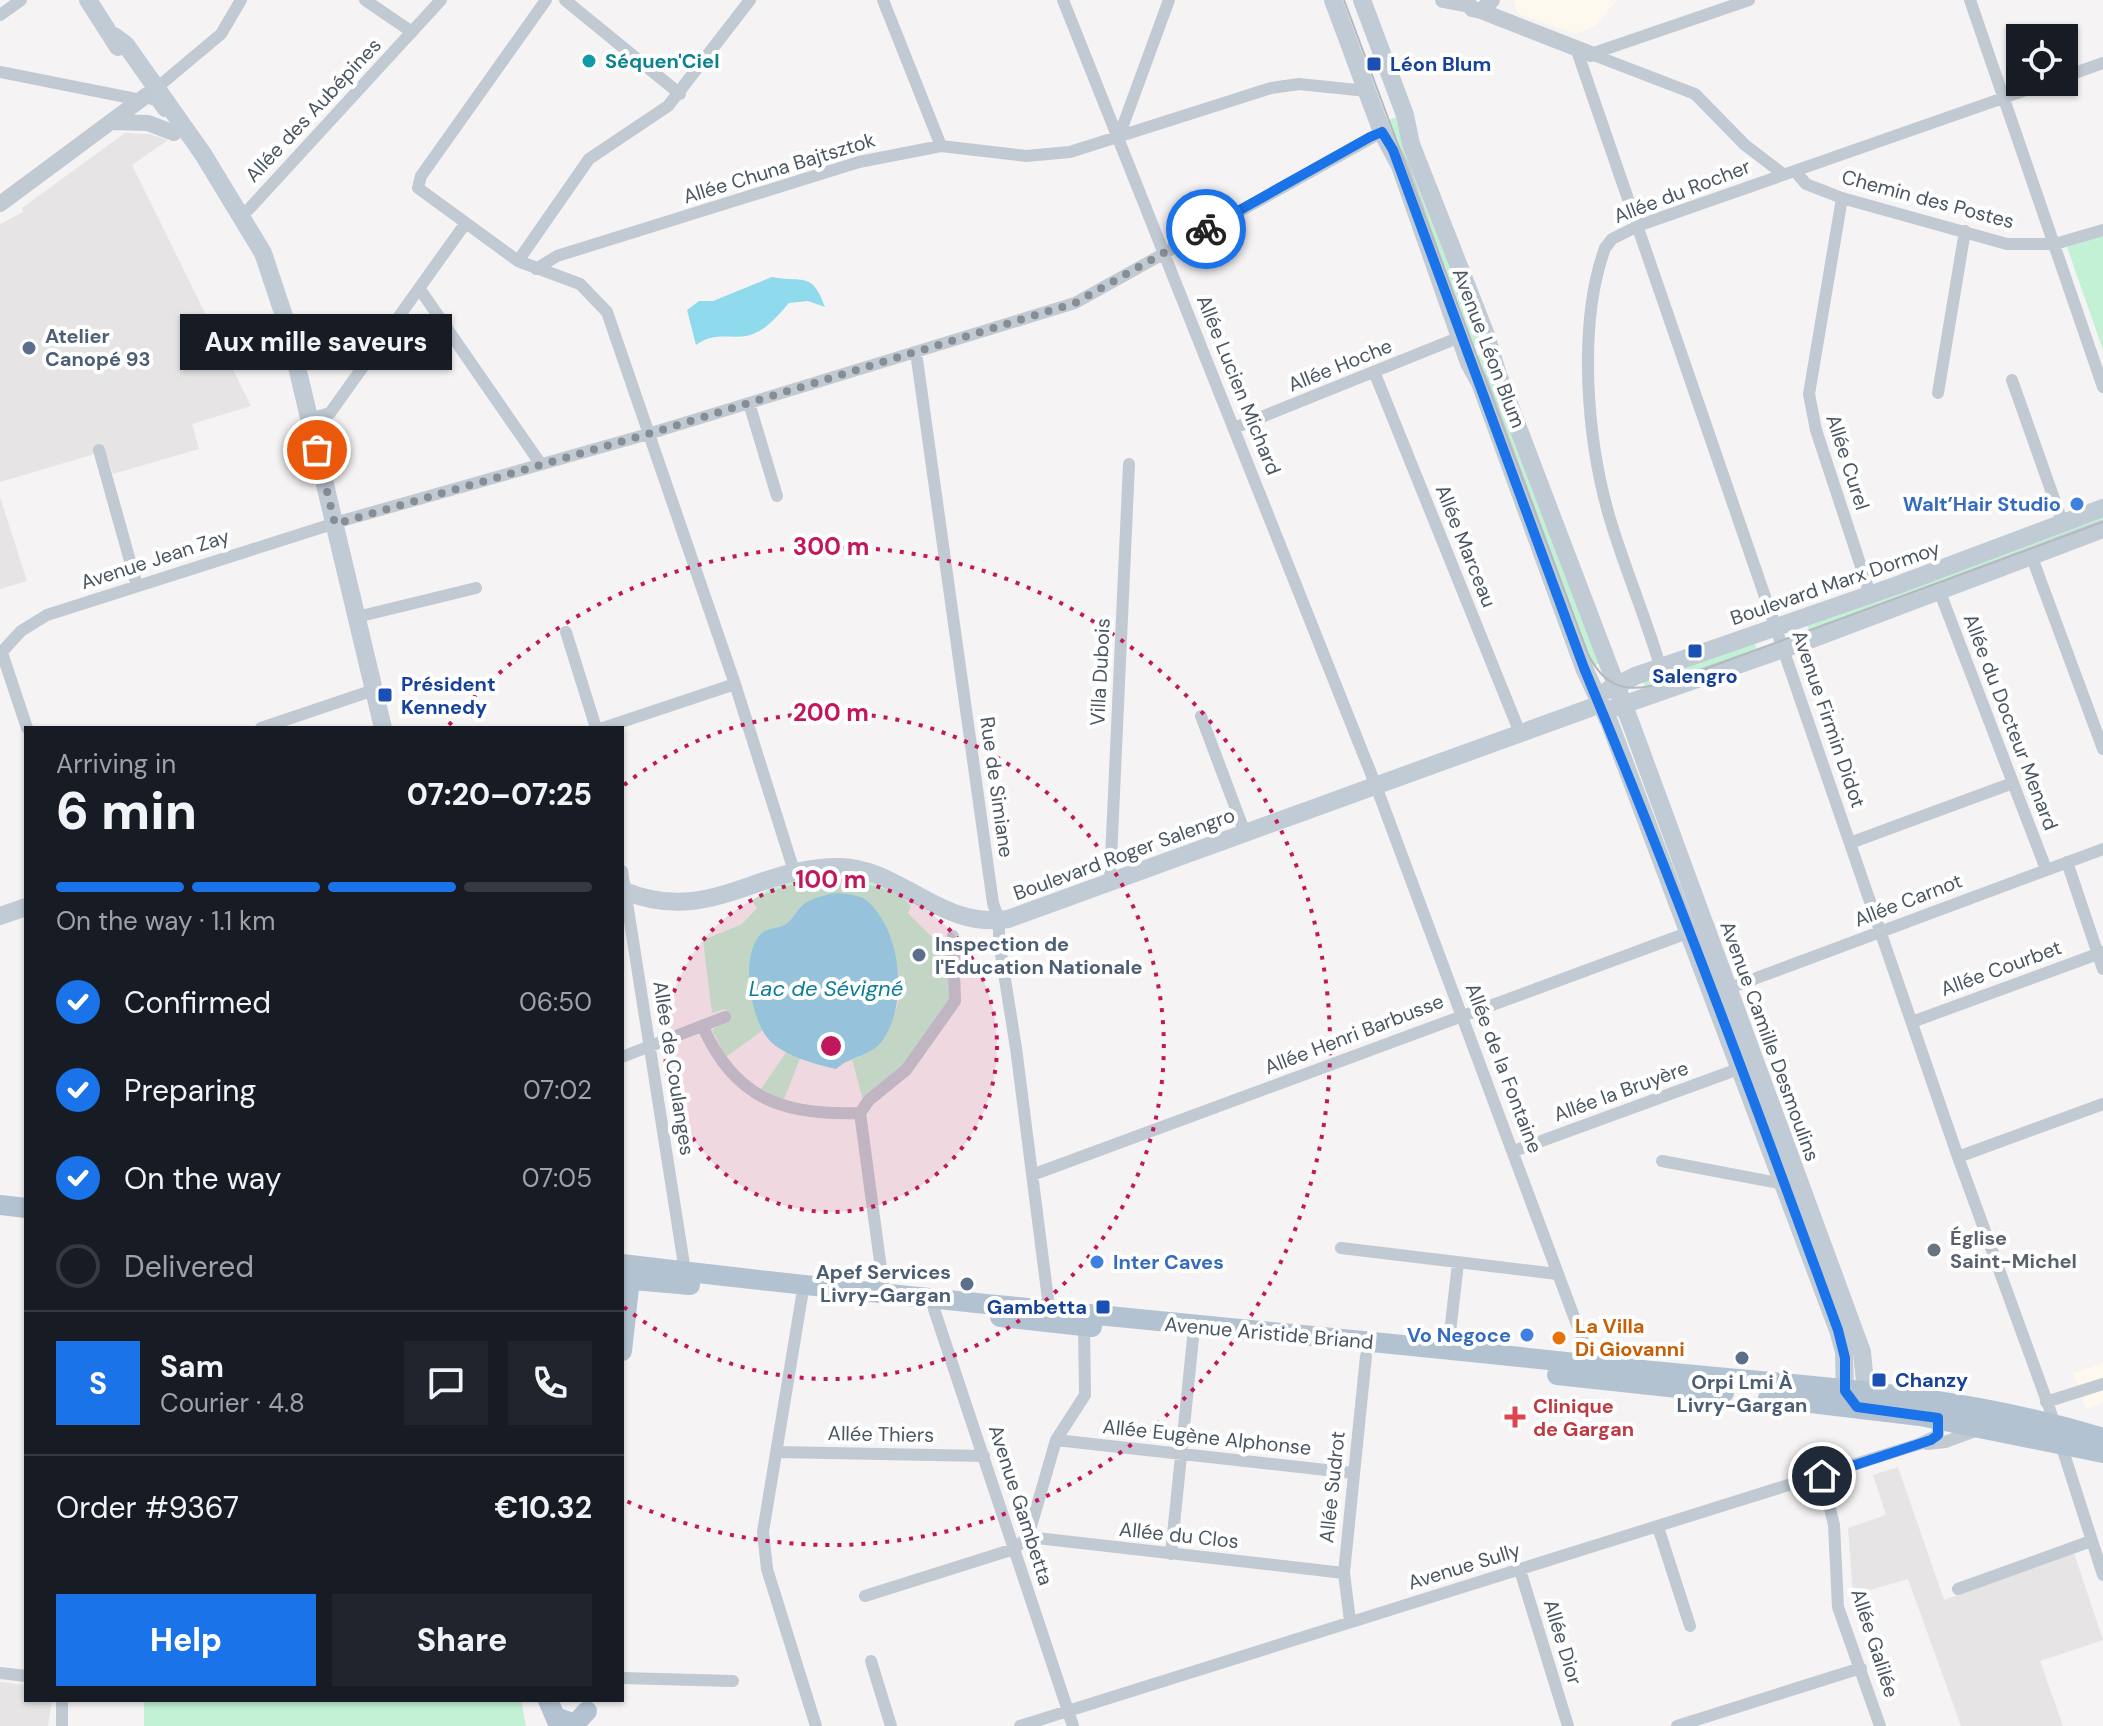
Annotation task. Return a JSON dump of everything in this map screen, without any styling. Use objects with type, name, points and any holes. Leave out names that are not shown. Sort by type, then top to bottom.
[{"type":"main road","points":[[88,0],[114,36],[126,45],[148,95],[174,133],[200,159],[272,279]]},
{"type":"main road","name":"Avenue Léon Blum","points":[[1333,0],[1382,132],[1400,166],[1596,705]]},
{"type":"main road","name":"Avenue Léon Blum","points":[[1362,0],[1405,115],[1411,144],[1486,335],[1498,375],[1623,706]]},
{"type":"main road","points":[[148,95],[242,214],[272,279],[383,726]]},
{"type":"main road","name":"Boulevard Marx Dormoy","points":[[1596,705],[1616,685],[2103,508]]},
{"type":"main road","name":"Boulevard Marx Dormoy","points":[[1596,705],[1623,706],[2103,529]]},
{"type":"main road","name":"Boulevard Roger Salengro","points":[[624,890],[663,903],[686,904],[707,901],[794,871],[845,867],[875,876],[953,914],[999,921],[1596,705]]},
{"type":"main road","name":"Avenue Camille Desmoulins","points":[[1596,705],[1690,932],[1843,1345],[1856,1397]]},
{"type":"main road","name":"Avenue Camille Desmoulins","points":[[1623,706],[1862,1352],[1856,1397]]},
{"type":"main road","points":[[0,916],[24,908]]},
{"type":"main road","points":[[0,1205],[24,1208]]},
{"type":"main road","points":[[0,1218],[24,1220]]},
{"type":"main road","name":"Avenue Aristide Briand","points":[[624,1272],[685,1271],[884,1291],[934,1303]]},
{"type":"main road","name":"Avenue Aristide Briand","points":[[624,1272],[802,1296],[934,1303],[1448,1350],[1856,1397],[2056,1433],[2103,1453]]},
{"type":"main road","name":"Avenue Aristide Briand","points":[[1050,1315],[1084,1326],[1366,1356],[1856,1397],[1985,1428],[2103,1438]]},
{"type":"main road","points":[[555,1715],[575,1724],[587,1712]]},
{"type":"street","points":[[0,15],[21,0]]},
{"type":"street","points":[[0,204],[148,95],[221,34],[241,0]]},
{"type":"street","points":[[365,0],[412,32],[441,0]]},
{"type":"street","points":[[546,0],[418,181],[424,195],[518,261],[580,284],[600,301],[735,684],[794,871]]},
{"type":"street","points":[[565,0],[680,94]]},
{"type":"street","points":[[518,261],[589,159],[680,94],[750,0]]},
{"type":"street","points":[[883,0],[941,146]]},
{"type":"street","name":"Allée Lucien Michard","points":[[1063,0],[1376,786]]},
{"type":"street","points":[[1118,139],[1169,0]]},
{"type":"street","name":"Chemin des Postes","points":[[1443,0],[1480,4],[1507,24],[1695,94],[1745,145],[1806,184],[1842,198],[2007,244],[2055,244],[2103,230]]},
{"type":"street","points":[[1583,51],[1749,0]]},
{"type":"street","points":[[1970,0],[2103,387]]},
{"type":"street","name":"Allée des Aubépines","points":[[242,214],[412,32]]},
{"type":"street","name":"Avenue Firmin Didot","points":[[1583,51],[1775,626],[2046,1402],[2103,1575]]},
{"type":"street","points":[[2078,72],[2103,63]]},
{"type":"street","points":[[0,72],[96,92],[148,95]]},
{"type":"street","name":"Allée Chuna Bajtsztok","points":[[536,269],[557,256],[859,162],[941,146],[1043,156],[1118,139],[1271,88],[1299,84],[1367,91]]},
{"type":"street","points":[[96,92],[111,107],[111,122]]},
{"type":"street","name":"Allée du Rocher","points":[[1661,669],[1610,518],[1596,443],[1589,361],[1590,320],[1605,248],[1612,239],[1640,225],[2009,96]]},
{"type":"street","points":[[111,122],[148,123],[174,133]]},
{"type":"street","name":"Avenue Jean Zay","points":[[1,654],[32,622],[137,586],[1075,303],[1382,132]]},
{"type":"street","name":"Allée Curel","points":[[1842,198],[1809,394],[1816,430],[1870,594]]},
{"type":"street","points":[[309,419],[330,413],[465,224]]},
{"type":"street","points":[[1938,393],[1965,231]]},
{"type":"street","points":[[419,288],[540,463]]},
{"type":"street","name":"Allée Hoche","points":[[1234,428],[1375,374],[1460,337]]},
{"type":"street","name":"Rue de Simiane","points":[[916,352],[993,903],[999,921],[999,942],[1050,1315]]},
{"type":"street","name":"Allée Marceau","points":[[1375,374],[1520,733]]},
{"type":"street","points":[[2012,380],[2063,524]]},
{"type":"street","points":[[749,403],[777,496]]},
{"type":"street","points":[[99,450],[137,586]]},
{"type":"street","name":"Villa Dubois","points":[[1110,881],[1129,464]]},
{"type":"street","points":[[2031,555],[2103,749]]},
{"type":"street","points":[[357,617],[476,588]]},
{"type":"street","name":"Allée du Docteur Menard","points":[[1939,590],[2010,784],[2046,869]]},
{"type":"street","points":[[566,632],[595,726]]},
{"type":"street","points":[[1,654],[26,726]]},
{"type":"street","points":[[609,726],[735,684]]},
{"type":"street","points":[[267,726],[374,690]]},
{"type":"street","points":[[1201,716],[1245,833]]},
{"type":"street","points":[[1850,843],[2010,784]]},
{"type":"street","name":"Allée de la Fontaine","points":[[1376,786],[1592,1365]]},
{"type":"street","name":"Allée Carnot","points":[[1727,989],[2103,849]]},
{"type":"street","points":[[2067,862],[2101,952],[2103,969]]},
{"type":"street","name":"Allée de Coulanges","points":[[624,896],[685,1271]]},
{"type":"street","name":"Allée Henri Barbusse","points":[[1032,1175],[1690,932]]},
{"type":"street","points":[[884,1291],[860,1113],[869,1100],[906,1070],[955,1001],[953,936]]},
{"type":"street","name":"Allée Courbet","points":[[1912,1022],[2101,952]]},
{"type":"street","points":[[624,1056],[725,1017]]},
{"type":"street","points":[[703,1027],[717,1058],[760,1097],[788,1109],[860,1113]]},
{"type":"street","name":"Allée la Bruyère","points":[[1514,1151],[1741,1068]]},
{"type":"street","points":[[1958,1157],[2103,1104]]},
{"type":"street","points":[[1662,1161],[1784,1184]]},
{"type":"street","points":[[1341,1248],[1557,1274]]},
{"type":"street","points":[[1448,1350],[1458,1263]]},
{"type":"street","points":[[802,1296],[763,1532],[767,1569],[816,1726]]},
{"type":"street","name":"Avenue Gambetta","points":[[934,1303],[1073,1726]]},
{"type":"street","points":[[865,1596],[1014,1549],[1028,1537],[1056,1440],[1085,1395],[1084,1326]]},
{"type":"street","points":[[1171,1554],[1193,1338]]},
{"type":"street","name":"Allée Sudrot","points":[[1350,1621],[1344,1573],[1366,1356]]},
{"type":"street","points":[[2046,1402],[2103,1384]]},
{"type":"street","points":[[1919,1444],[1938,1435],[1938,1418]]},
{"type":"street","name":"Avenue Sully","points":[[1020,1726],[1919,1444],[1945,1442],[1985,1428]]},
{"type":"street","name":"Allée Eugène Alphonse","points":[[1056,1440],[1353,1473]]},
{"type":"street","name":"Allée Thiers","points":[[777,1452],[984,1456]]},
{"type":"street","name":"Allée Galilée","points":[[1822,1476],[1834,1525],[1838,1607],[1880,1726]]},
{"type":"street","points":[[1658,1527],[1690,1626]]},
{"type":"street","name":"Allée du Clos","points":[[1028,1537],[1344,1573]]},
{"type":"street","points":[[1958,1589],[2091,1541]]},
{"type":"street","name":"Allée Dior","points":[[1520,1570],[1568,1726]]},
{"type":"street","points":[[871,1661],[891,1726]]},
{"type":"street","points":[[1677,1726],[1861,1668]]},
{"type":"street","points":[[0,1673],[24,1676]]},
{"type":"street","points":[[624,1678],[733,1681]]},
{"type":"street","points":[[62,1702],[62,1726]]},
{"type":"street","points":[[1068,1713],[1083,1726]]},
{"type":"shaded area","points":[[1514,0],[1617,0],[1595,26],[1576,34],[1518,14]]},
{"type":"shaded area","points":[[125,133],[149,134],[168,140],[132,165],[251,406],[192,424],[199,449],[113,474],[105,451],[0,482],[0,224],[23,212],[22,208]]},
{"type":"shaded area","points":[[0,497],[27,581],[0,589]]},
{"type":"shaded area","points":[[2103,1363],[2103,1403],[2086,1409],[2073,1373]]},
{"type":"shaded area","points":[[1898,1467],[1944,1600],[2074,1553],[2103,1640],[2040,1661],[2063,1726],[1961,1726],[1908,1579],[1853,1595],[1848,1528],[1886,1515],[1873,1475]]},
{"type":"shaded area","points":[[0,1682],[24,1685],[24,1702],[52,1702],[48,1726],[0,1726]]},
{"type":"green space","points":[[1401,116],[1484,342],[1468,348],[1382,122]]},
{"type":"green space","points":[[2103,235],[2103,350],[2067,247]]},
{"type":"green space","points":[[1487,352],[1603,661],[1589,669],[1472,358]]},
{"type":"green space","points":[[2103,514],[2103,525],[1811,635],[1805,619]]},
{"type":"green space","points":[[1752,638],[1759,654],[1648,694],[1642,679]]},
{"type":"green space","points":[[833,874],[865,879],[896,892],[911,906],[908,913],[932,937],[949,942],[949,1000],[903,1065],[863,1101],[852,1059],[868,1050],[891,1022],[899,992],[896,961],[879,914],[801,906],[788,924],[763,932],[752,999],[763,1030],[726,1057],[712,1030],[730,1019],[725,1009],[712,1013],[703,940],[742,924],[757,908],[752,901],[770,889],[800,878]]},
{"type":"green space","points":[[787,1051],[801,1056],[783,1102],[761,1089]]},
{"type":"green space","points":[[144,1702],[521,1702],[526,1726],[144,1726]]},
{"type":"water","points":[[772,277],[811,283],[825,307],[808,301],[789,303],[772,322],[756,333],[710,338],[696,345],[687,310],[699,301],[713,301]]},
{"type":"water","name":"Lac de Sévigné","points":[[836,893],[863,898],[878,913],[894,947],[898,987],[891,1024],[883,1040],[873,1049],[836,1069],[788,1053],[772,1043],[755,1013],[749,968],[756,941],[763,932],[786,924],[810,900]]},
{"type":"tram line","points":[[1344,0],[1588,654],[1607,679],[1629,688],[1683,677],[2103,522]]},
{"type":"way so far","points":[[317,450],[335,524],[648,434],[1075,303],[1206,229]]},
{"type":"place","name":"Séquen'Ciel","points":[[589,61]]},
{"type":"place","name":"Léon Blum","points":[[1374,64]]},
{"type":"place","name":"Atelier Canopé 93","points":[[29,348]]},
{"type":"place","name":"Aux mille saveurs","points":[[317,450]]},
{"type":"place","name":"Walt’Hair Studio","points":[[2077,504]]},
{"type":"place","name":"Salengro","points":[[1695,651]]},
{"type":"place","name":"Président Kennedy","points":[[385,695]]},
{"type":"place","name":"Inspection de l'Education Nationale","points":[[919,955]]},
{"type":"place","name":"Église Saint-Michel","points":[[1934,1250]]},
{"type":"place","name":"Inter Caves","points":[[1097,1262]]},
{"type":"place","name":"Apef Services Livry-Gargan","points":[[967,1284]]},
{"type":"place","name":"Gambetta","points":[[1103,1307]]},
{"type":"place","name":"Vo Negoce","points":[[1527,1335]]},
{"type":"place","name":"La Villa Di Giovanni","points":[[1559,1338]]},
{"type":"place","name":"Orpi Lmi À Livry-Gargan","points":[[1742,1358]]},
{"type":"place","name":"Chanzy","points":[[1879,1380]]},
{"type":"place","name":"Clinique de Gargan","points":[[1515,1417]]},
{"type":"route","points":[[1206,229],[1370,137],[1382,132],[1393,150],[1584,668],[1610,724],[1690,932],[1838,1330],[1845,1358],[1845,1391],[1857,1407],[1938,1418],[1940,1424],[1938,1435],[1931,1440],[1822,1476]]}]
